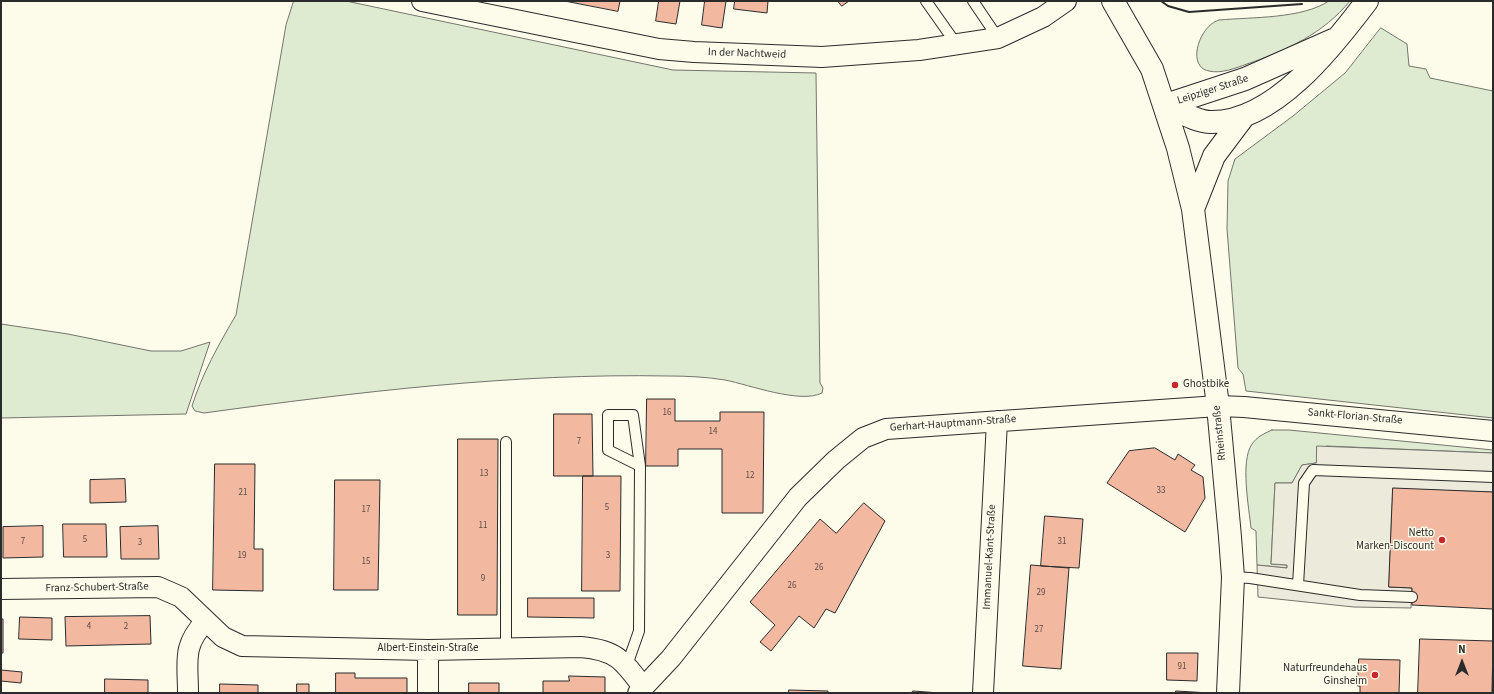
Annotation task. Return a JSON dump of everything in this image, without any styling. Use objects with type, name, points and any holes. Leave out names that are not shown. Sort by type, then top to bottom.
[{"type":"main road","name":"Rheinstraße","points":[[1113,1],[1152,69],[1166,105],[1193,209],[1218,406],[1233,577],[1228,693]]},
{"type":"main road","name":"Leipziger Straße","points":[[1166,105],[1209,122],[1223,122],[1244,116],[1266,104],[1310,71],[1367,1]]},
{"type":"main road","name":"Leipziger Straße","points":[[1166,105],[1245,79],[1336,39]]},
{"type":"main road","points":[[1193,209],[1214,156],[1244,116]]},
{"type":"street","name":"In der Nachtweid","points":[[422,1],[480,7],[659,49],[694,52],[822,57],[919,50],[998,38],[1043,17],[1066,1]]},
{"type":"street","name":"Gerhart-Hauptmann-Straße","points":[[641,690],[672,658],[798,497],[836,460],[863,438],[886,429],[1218,406]]},
{"type":"street","name":"Sankt-Florian-Straße","points":[[1218,406],[1244,407],[1493,431]]},
{"type":"street","name":"Immanuel-Kant-Straße","points":[[983,693],[997,421]]},
{"type":"street","name":"Franz-Schubert-Straße","points":[[1,589],[158,588],[181,597],[205,622]]},
{"type":"street","name":"Albert-Einstein-Straße","points":[[205,622],[223,637],[242,646],[428,650],[597,648],[613,653],[627,665],[641,690]]},
{"type":"street","points":[[188,693],[188,650],[193,636],[205,622]]},
{"type":"street","points":[[428,650],[428,693]]},
{"type":"lane","points":[[926,1],[957,45]]},
{"type":"lane","points":[[973,1],[998,38]]},
{"type":"lane","points":[[627,665],[639,631],[640,466],[633,415],[608,415],[608,450],[640,466]]},
{"type":"lane","points":[[506,442],[506,648]]},
{"type":"lane","points":[[1298,585],[1304,483],[1313,470],[1493,478]]},
{"type":"lane","points":[[1233,577],[1250,578],[1360,595],[1412,597]]},
{"type":"green space","points":[[294,1],[346,1],[673,70],[816,73],[820,383],[823,388],[822,393],[813,396],[788,395],[725,380],[704,377],[611,376],[494,381],[378,391],[204,413],[195,411],[192,406],[201,382],[217,348],[236,315],[286,25]]},
{"type":"green space","points":[[1329,1],[1350,1],[1328,23],[1316,32],[1290,47],[1262,59],[1223,71],[1209,71],[1202,68],[1198,62],[1198,46],[1201,38],[1212,24],[1219,20],[1291,14],[1318,7]]},
{"type":"green space","points":[[1381,28],[1407,44],[1409,66],[1426,69],[1430,78],[1493,91],[1493,418],[1246,391],[1243,374],[1238,368],[1227,229],[1228,181],[1235,159],[1293,116],[1345,73]]},
{"type":"green space","points":[[1,324],[68,334],[151,351],[181,351],[210,342],[186,414],[1,418]]},
{"type":"green space","points":[[1272,430],[1289,430],[1493,450],[1493,453],[1326,446],[1316,463],[1302,465],[1292,483],[1275,483],[1271,564],[1287,565],[1287,568],[1257,565],[1256,531],[1251,528],[1247,497],[1246,461],[1252,444],[1260,436]]},
{"type":"shaded area","points":[[1317,446],[1493,453],[1493,492],[1393,489],[1389,587],[1412,588],[1411,608],[1354,607],[1258,597],[1257,565],[1287,568],[1287,565],[1271,564],[1275,483],[1292,483],[1302,465],[1316,463]]},
{"type":"building","points":[[565,1],[620,1],[618,11]]},
{"type":"building","points":[[659,1],[680,1],[676,24],[656,21]]},
{"type":"building","points":[[705,1],[726,1],[722,28],[702,25]]},
{"type":"building","points":[[735,1],[768,1],[767,13],[734,9]]},
{"type":"building","points":[[838,1],[849,1],[842,6]]},
{"type":"building","points":[[647,399],[675,399],[675,421],[720,421],[720,412],[764,412],[763,513],[722,513],[722,449],[678,449],[678,466],[646,466]]},
{"type":"building","points":[[554,414],[592,414],[593,476],[554,476]]},
{"type":"building","points":[[458,439],[498,439],[497,615],[458,615]]},
{"type":"building","points":[[1155,448],[1175,460],[1178,454],[1195,465],[1191,470],[1203,477],[1205,498],[1185,532],[1107,483],[1129,451]]},
{"type":"building","points":[[215,464],[255,464],[254,549],[263,549],[263,591],[213,590]]},
{"type":"building","points":[[583,476],[621,476],[620,591],[582,591]]},
{"type":"building","points":[[125,479],[126,502],[90,503],[90,480]]},
{"type":"building","points":[[335,480],[380,480],[378,590],[334,590]]},
{"type":"building","name":"Netto Marken-Discount","points":[[1393,488],[1493,492],[1493,609],[1412,605],[1412,588],[1389,587]]},
{"type":"building","points":[[864,503],[885,521],[835,613],[826,609],[814,628],[799,616],[771,651],[760,642],[775,625],[750,602],[820,519],[836,533]]},
{"type":"building","points":[[1045,516],[1083,519],[1079,568],[1041,566]]},
{"type":"building","points":[[63,524],[106,524],[107,557],[64,557]]},
{"type":"building","points":[[43,526],[43,557],[3,558],[3,527]]},
{"type":"building","points":[[158,526],[159,559],[121,559],[120,527]]},
{"type":"building","points":[[1031,565],[1069,568],[1061,669],[1023,666]]},
{"type":"building","points":[[528,598],[594,598],[594,618],[528,617]]},
{"type":"building","points":[[150,616],[151,644],[66,646],[65,617]]},
{"type":"building","points":[[20,617],[52,618],[52,640],[19,639]]},
{"type":"building","points":[[1,619],[3,619],[3,653],[1,653]]},
{"type":"building","points":[[1420,639],[1493,641],[1492,693],[1418,693]]},
{"type":"building","points":[[1167,653],[1198,653],[1197,681],[1167,680]]},
{"type":"building","points":[[1359,659],[1400,660],[1399,693],[1360,693],[1360,686],[1358,686]]},
{"type":"building","points":[[1,670],[22,672],[21,683],[1,681]]},
{"type":"building","points":[[336,673],[355,673],[355,678],[407,678],[407,693],[336,693]]},
{"type":"building","points":[[569,676],[605,677],[605,693],[543,693],[543,681],[569,681]]},
{"type":"building","points":[[105,679],[148,680],[148,693],[105,693]]},
{"type":"building","points":[[469,683],[499,683],[499,693],[469,693]]},
{"type":"building","points":[[220,684],[258,685],[258,693],[220,693]]},
{"type":"building","points":[[297,684],[309,684],[309,693],[297,693]]},
{"type":"building","points":[[789,690],[828,691],[828,693],[789,693]]},
{"type":"building","points":[[913,691],[940,693],[912,693]]},
{"type":"building","points":[[1176,691],[1210,693],[1176,693]]},
{"type":"wall","points":[[1161,1],[1168,6],[1189,12],[1302,4]]},
{"type":"place","name":"Ghostbike","points":[[1175,385]]},
{"type":"place","name":"Netto Marken-Discount","points":[[1442,540]]},
{"type":"place","name":"Naturfreundehaus Ginsheim","points":[[1375,675]]}]
